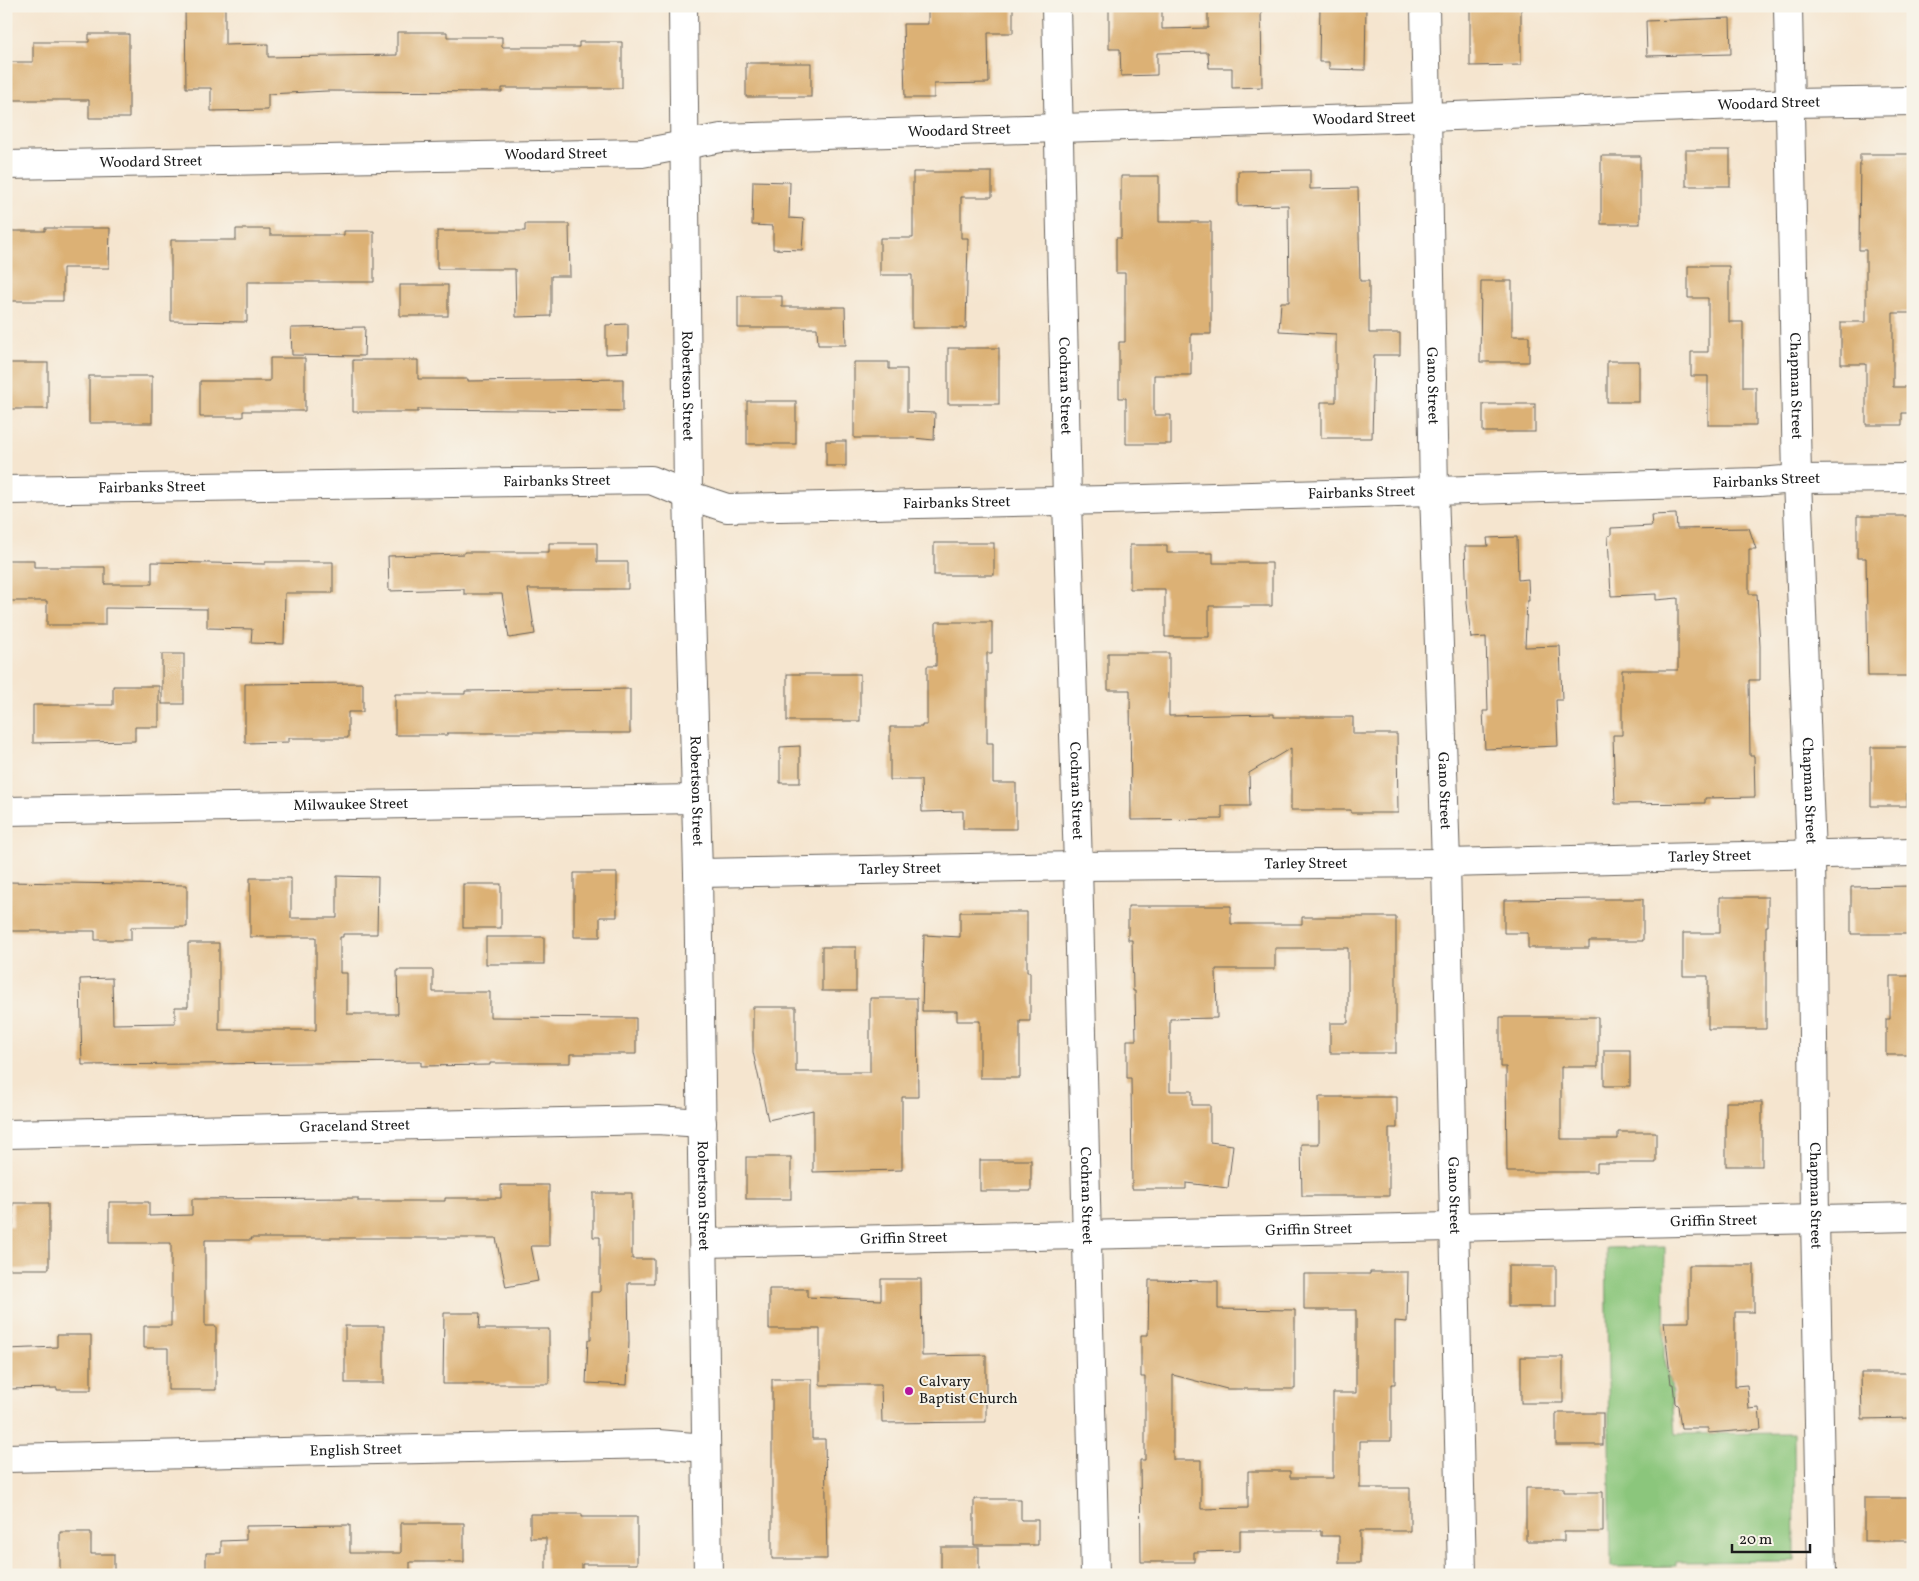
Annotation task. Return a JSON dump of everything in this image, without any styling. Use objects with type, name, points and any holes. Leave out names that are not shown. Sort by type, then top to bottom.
[{"type":"street","name":"Robertson Street","points":[[683,6],[688,495],[698,873],[708,1575]]},
{"type":"street","name":"Cochran Street","points":[[1056,6],[1095,1575]]},
{"type":"street","name":"Gano Street","points":[[1425,6],[1434,491],[1446,863],[1462,1575]]},
{"type":"street","name":"Chapman Street","points":[[1788,6],[1797,479],[1811,855],[1815,1219],[1822,1575]]},
{"type":"street","name":"Woodard Street","points":[[6,165],[642,153],[721,138],[1428,117],[1790,103],[1913,101]]},
{"type":"street","name":"Fairbanks Street","points":[[6,490],[651,480],[727,508],[1067,501],[1759,482],[1797,479],[1913,478]]},
{"type":"street","name":"Milwaukee Street","points":[[6,811],[696,799]]},
{"type":"street","name":"Tarley Street","points":[[698,873],[1078,866],[1446,863],[1913,852]]},
{"type":"street","name":"Graceland Street","points":[[6,1134],[657,1120],[702,1123]]},
{"type":"street","name":"Griffin Street","points":[[704,1243],[1913,1217]]},
{"type":"street","name":"English Street","points":[[6,1458],[648,1444],[705,1448]]},
{"type":"green space","points":[[1665,1247],[1664,1357],[1671,1384],[1675,1434],[1794,1433],[1795,1561],[1676,1562],[1676,1566],[1611,1567],[1606,1248]]},
{"type":"building","points":[[185,6],[225,6],[225,45],[268,44],[268,57],[397,55],[397,32],[447,32],[447,37],[502,37],[502,47],[579,47],[579,42],[622,42],[622,88],[502,88],[502,92],[327,91],[268,94],[268,110],[211,111],[211,88],[186,88]]},
{"type":"building","points":[[1109,6],[1162,6],[1162,29],[1208,28],[1208,6],[1261,6],[1262,87],[1232,88],[1232,68],[1209,68],[1208,52],[1157,53],[1157,75],[1121,76],[1120,49],[1109,49]]},
{"type":"building","points":[[1320,6],[1366,6],[1365,70],[1329,69],[1329,62],[1319,62]]},
{"type":"building","points":[[1470,6],[1521,6],[1521,65],[1470,66]]},
{"type":"building","points":[[928,8],[1013,8],[1013,33],[988,33],[989,83],[934,84],[934,98],[905,98],[903,24],[928,24]]},
{"type":"building","points":[[1730,18],[1731,54],[1647,56],[1646,21]]},
{"type":"building","points":[[89,34],[129,34],[129,118],[89,118],[89,100],[6,100],[6,62],[33,62],[33,42],[89,42]]},
{"type":"building","points":[[746,63],[811,63],[811,97],[746,97]]},
{"type":"building","points":[[1686,150],[1730,150],[1730,186],[1686,186]]},
{"type":"building","points":[[1860,154],[1913,154],[1913,191],[1911,191],[1911,313],[1893,313],[1893,387],[1913,387],[1913,413],[1902,413],[1902,425],[1866,425],[1866,364],[1841,364],[1841,322],[1866,322],[1866,250],[1859,250]]},
{"type":"building","points":[[1601,156],[1640,156],[1640,224],[1601,224]]},
{"type":"building","points":[[1310,170],[1310,189],[1358,188],[1360,281],[1369,281],[1369,333],[1400,333],[1400,355],[1374,355],[1372,438],[1321,438],[1321,402],[1336,402],[1336,334],[1279,331],[1281,302],[1289,302],[1288,205],[1238,206],[1238,171]]},
{"type":"building","points":[[913,172],[992,172],[992,197],[961,197],[961,238],[968,238],[966,328],[912,328],[912,275],[880,275],[880,238],[913,238]]},
{"type":"building","points":[[1121,176],[1159,176],[1159,222],[1211,222],[1211,334],[1191,334],[1191,375],[1154,375],[1154,415],[1171,415],[1171,444],[1126,444],[1126,398],[1119,398],[1119,342],[1125,342],[1125,273],[1116,273],[1116,238],[1121,238]]},
{"type":"building","points":[[753,181],[790,182],[789,218],[804,219],[802,250],[773,249],[773,226],[752,225]]},
{"type":"building","points":[[525,224],[569,224],[570,276],[551,276],[551,316],[516,317],[515,269],[437,269],[437,231],[525,231]]},
{"type":"building","points":[[45,228],[110,228],[109,268],[63,268],[63,301],[6,301],[6,231],[45,231]]},
{"type":"building","points":[[236,229],[270,229],[270,235],[344,235],[344,231],[374,231],[374,282],[247,282],[247,322],[171,321],[171,240],[236,240]]},
{"type":"building","points":[[1688,266],[1729,266],[1729,322],[1743,322],[1743,387],[1756,387],[1756,425],[1708,425],[1708,376],[1691,376],[1691,352],[1708,352],[1708,298],[1688,298]]},
{"type":"building","points":[[1481,281],[1512,281],[1512,336],[1529,336],[1529,362],[1480,362]]},
{"type":"building","points":[[400,285],[448,285],[448,316],[400,316]]},
{"type":"building","points":[[738,296],[782,296],[782,307],[845,307],[846,345],[818,345],[817,328],[738,328]]},
{"type":"building","points":[[628,324],[628,353],[606,354],[606,325]]},
{"type":"building","points":[[365,327],[364,356],[292,355],[291,328]]},
{"type":"building","points":[[948,348],[999,348],[999,404],[948,404]]},
{"type":"building","points":[[270,358],[305,358],[305,411],[243,411],[243,417],[200,417],[200,381],[270,381]]},
{"type":"building","points":[[353,360],[418,360],[418,379],[468,379],[468,381],[623,379],[623,411],[418,409],[418,412],[353,412]]},
{"type":"building","points":[[1607,361],[1639,361],[1639,402],[1607,402]]},
{"type":"building","points":[[854,362],[889,362],[889,369],[907,369],[907,412],[935,413],[934,440],[854,438]]},
{"type":"building","points":[[6,363],[48,363],[48,409],[6,409]]},
{"type":"building","points":[[89,376],[152,376],[152,423],[89,423]]},
{"type":"building","points":[[747,401],[796,401],[796,444],[747,444]]},
{"type":"building","points":[[1483,404],[1535,404],[1535,432],[1483,432]]},
{"type":"building","points":[[826,441],[846,441],[846,466],[826,466]]},
{"type":"building","points":[[1676,514],[1677,529],[1749,528],[1756,549],[1749,549],[1749,594],[1757,594],[1760,646],[1760,680],[1749,680],[1750,756],[1754,756],[1755,797],[1705,798],[1705,803],[1615,804],[1613,735],[1622,735],[1622,670],[1678,670],[1678,598],[1656,600],[1656,594],[1611,596],[1608,536],[1611,535],[1611,528],[1652,526],[1651,515]]},
{"type":"building","points":[[1857,516],[1913,516],[1913,676],[1868,676],[1866,558],[1857,558]]},
{"type":"building","points":[[1517,537],[1518,580],[1528,579],[1529,601],[1527,601],[1525,647],[1560,646],[1562,700],[1556,700],[1558,746],[1485,749],[1483,711],[1488,711],[1486,637],[1471,638],[1467,603],[1465,546],[1488,546],[1487,538]]},
{"type":"building","points":[[549,543],[597,543],[597,562],[628,562],[628,589],[528,589],[535,634],[509,638],[502,594],[464,594],[464,589],[389,591],[388,556],[464,554],[464,552],[549,552]]},
{"type":"building","points":[[934,543],[994,543],[994,575],[934,575]]},
{"type":"building","points":[[1130,545],[1167,545],[1167,553],[1213,553],[1213,563],[1272,563],[1272,606],[1209,606],[1209,637],[1165,637],[1165,589],[1130,589]]},
{"type":"building","points":[[6,560],[34,560],[34,567],[105,567],[105,584],[152,584],[152,562],[265,564],[265,562],[333,562],[333,593],[285,593],[284,644],[251,643],[252,629],[207,628],[207,609],[105,608],[105,625],[47,625],[47,601],[6,601]]},
{"type":"building","points":[[936,622],[992,622],[992,653],[987,653],[987,743],[993,743],[993,783],[1016,783],[1016,829],[963,829],[963,811],[922,812],[921,780],[890,780],[890,727],[922,727],[922,725],[927,725],[927,666],[936,666]]},
{"type":"building","points":[[1108,653],[1169,653],[1169,716],[1274,714],[1274,717],[1353,717],[1353,734],[1397,734],[1398,813],[1351,813],[1351,810],[1291,810],[1291,748],[1249,773],[1250,806],[1222,806],[1222,819],[1131,820],[1130,690],[1108,690]]},
{"type":"building","points":[[162,654],[184,654],[184,704],[162,704]]},
{"type":"building","points":[[787,674],[860,674],[860,721],[787,721]]},
{"type":"building","points":[[363,683],[363,712],[348,712],[348,738],[289,738],[289,742],[245,743],[245,684]]},
{"type":"building","points":[[113,686],[159,686],[159,727],[135,727],[135,741],[33,743],[33,705],[113,705]]},
{"type":"building","points":[[630,689],[630,733],[447,733],[447,735],[395,735],[395,694],[465,694],[465,691]]},
{"type":"building","points":[[800,746],[800,783],[780,783],[780,747]]},
{"type":"building","points":[[1871,747],[1913,747],[1913,784],[1907,784],[1907,806],[1871,806]]},
{"type":"building","points":[[574,873],[617,873],[617,917],[600,917],[600,937],[574,937]]},
{"type":"building","points":[[337,876],[378,877],[377,934],[343,934],[343,937],[340,937],[340,973],[347,973],[347,1014],[398,1014],[397,970],[433,970],[433,992],[490,992],[490,1017],[636,1018],[636,1054],[570,1054],[570,1063],[490,1063],[490,1065],[421,1066],[421,1062],[82,1065],[80,979],[112,978],[113,1024],[175,1023],[175,1007],[188,1007],[188,943],[219,943],[219,1030],[316,1030],[316,937],[250,937],[250,878],[291,878],[291,918],[337,918]]},
{"type":"building","points":[[6,882],[187,885],[187,927],[131,927],[131,940],[95,940],[95,931],[6,931]]},
{"type":"building","points":[[463,884],[501,884],[501,928],[463,928]]},
{"type":"building","points":[[1913,886],[1913,934],[1851,934],[1851,887]]},
{"type":"building","points":[[1720,897],[1768,897],[1768,926],[1766,926],[1766,1029],[1708,1029],[1708,976],[1683,976],[1683,933],[1720,933]]},
{"type":"building","points":[[1643,899],[1643,941],[1589,941],[1589,948],[1528,948],[1528,933],[1504,933],[1504,900]]},
{"type":"building","points":[[1128,906],[1231,906],[1231,924],[1302,924],[1302,917],[1396,917],[1396,1053],[1330,1053],[1330,1023],[1348,1023],[1348,948],[1275,948],[1275,969],[1216,969],[1217,1018],[1170,1019],[1170,1091],[1192,1091],[1192,1105],[1210,1105],[1210,1142],[1233,1145],[1228,1188],[1186,1183],[1186,1189],[1132,1189],[1131,1078],[1127,1078],[1127,1040],[1136,1040],[1132,940],[1128,940]]},
{"type":"building","points":[[960,912],[1027,912],[1027,972],[1030,972],[1030,1021],[1020,1021],[1020,1078],[980,1078],[980,1021],[957,1021],[957,1011],[922,1011],[924,935],[960,937]]},
{"type":"building","points":[[486,937],[544,937],[544,964],[486,964]]},
{"type":"building","points":[[822,947],[856,947],[856,991],[822,991]]},
{"type":"building","points":[[1890,976],[1913,976],[1913,1055],[1886,1055],[1886,1019],[1890,1019]]},
{"type":"building","points":[[870,998],[917,998],[918,1097],[902,1097],[902,1170],[813,1172],[813,1110],[768,1120],[753,1052],[753,1007],[796,1007],[796,1072],[870,1072]]},
{"type":"building","points":[[1500,1017],[1598,1017],[1598,1067],[1561,1067],[1561,1139],[1618,1139],[1618,1132],[1656,1132],[1656,1163],[1597,1163],[1597,1172],[1507,1172],[1506,1067],[1500,1067]]},
{"type":"building","points":[[1604,1050],[1630,1050],[1630,1086],[1604,1086]]},
{"type":"building","points":[[1319,1097],[1397,1097],[1397,1128],[1389,1128],[1389,1196],[1302,1196],[1301,1144],[1319,1144]]},
{"type":"building","points":[[1726,1102],[1762,1102],[1762,1166],[1726,1166]]},
{"type":"building","points":[[746,1157],[791,1157],[791,1199],[746,1199]]},
{"type":"building","points":[[980,1160],[1031,1160],[1031,1191],[980,1191]]},
{"type":"building","points":[[501,1185],[549,1185],[549,1246],[531,1246],[538,1281],[506,1287],[496,1238],[251,1238],[252,1240],[205,1240],[205,1326],[216,1326],[216,1390],[168,1390],[168,1348],[144,1348],[144,1326],[171,1326],[171,1243],[109,1243],[109,1202],[149,1202],[149,1216],[192,1215],[192,1199],[358,1198],[358,1201],[445,1201],[445,1198],[501,1198]]},
{"type":"building","points":[[593,1193],[632,1193],[632,1259],[654,1259],[654,1283],[628,1283],[629,1342],[627,1385],[586,1383],[588,1340],[591,1340],[591,1292],[600,1292],[600,1237],[593,1237]]},
{"type":"building","points":[[13,1203],[49,1203],[49,1269],[6,1269],[6,1226],[13,1226]]},
{"type":"building","points":[[1689,1265],[1754,1265],[1754,1312],[1735,1312],[1735,1386],[1747,1385],[1749,1409],[1759,1408],[1761,1429],[1708,1433],[1708,1428],[1681,1428],[1673,1384],[1671,1384],[1664,1322],[1689,1322]]},
{"type":"building","points":[[1508,1266],[1556,1266],[1556,1307],[1508,1307]]},
{"type":"building","points":[[1370,1272],[1408,1272],[1407,1322],[1395,1321],[1395,1384],[1391,1384],[1391,1441],[1360,1441],[1360,1488],[1410,1488],[1410,1531],[1360,1531],[1360,1563],[1339,1563],[1339,1536],[1321,1536],[1321,1531],[1240,1531],[1240,1551],[1194,1552],[1194,1562],[1141,1562],[1140,1460],[1145,1460],[1145,1377],[1141,1377],[1141,1335],[1148,1335],[1149,1280],[1218,1281],[1218,1309],[1295,1310],[1295,1389],[1227,1389],[1173,1375],[1173,1460],[1201,1460],[1201,1509],[1248,1508],[1248,1471],[1290,1471],[1290,1478],[1333,1478],[1333,1393],[1356,1393],[1356,1310],[1304,1310],[1304,1274],[1370,1274]]},
{"type":"building","points":[[881,1279],[921,1279],[922,1356],[986,1355],[986,1422],[882,1423],[881,1385],[820,1385],[820,1329],[769,1329],[769,1289],[807,1289],[807,1297],[881,1300]]},
{"type":"building","points":[[444,1313],[480,1313],[479,1329],[549,1329],[549,1384],[443,1384]]},
{"type":"building","points":[[345,1326],[384,1326],[384,1383],[345,1383]]},
{"type":"building","points":[[57,1335],[91,1335],[91,1390],[57,1390],[57,1388],[6,1389],[6,1349],[57,1347]]},
{"type":"building","points":[[1521,1357],[1563,1357],[1563,1403],[1521,1403]]},
{"type":"building","points":[[1861,1373],[1912,1373],[1912,1418],[1862,1419]]},
{"type":"building","points":[[772,1379],[812,1379],[812,1439],[825,1439],[827,1559],[772,1559]]},
{"type":"building","points":[[1556,1413],[1603,1413],[1603,1445],[1556,1445]]},
{"type":"building","points":[[1526,1488],[1564,1488],[1564,1492],[1603,1492],[1603,1532],[1564,1532],[1564,1541],[1526,1541]]},
{"type":"building","points":[[1864,1498],[1913,1498],[1913,1541],[1864,1541]]},
{"type":"building","points":[[974,1499],[1021,1499],[1021,1520],[1038,1520],[1038,1545],[974,1545]]},
{"type":"building","points":[[530,1514],[582,1514],[582,1517],[637,1517],[637,1564],[582,1564],[582,1575],[546,1575],[546,1538],[530,1538]]},
{"type":"building","points":[[401,1523],[464,1523],[464,1562],[410,1562],[410,1575],[206,1575],[206,1553],[221,1553],[221,1541],[246,1540],[246,1526],[350,1525],[350,1553],[401,1553]]},
{"type":"building","points":[[60,1532],[91,1532],[91,1554],[114,1554],[114,1575],[60,1575]]},
{"type":"building","points":[[941,1547],[979,1547],[979,1572],[941,1572]]},
{"type":"place","name":"Calvary Baptist Church","points":[[909,1391]]}]
